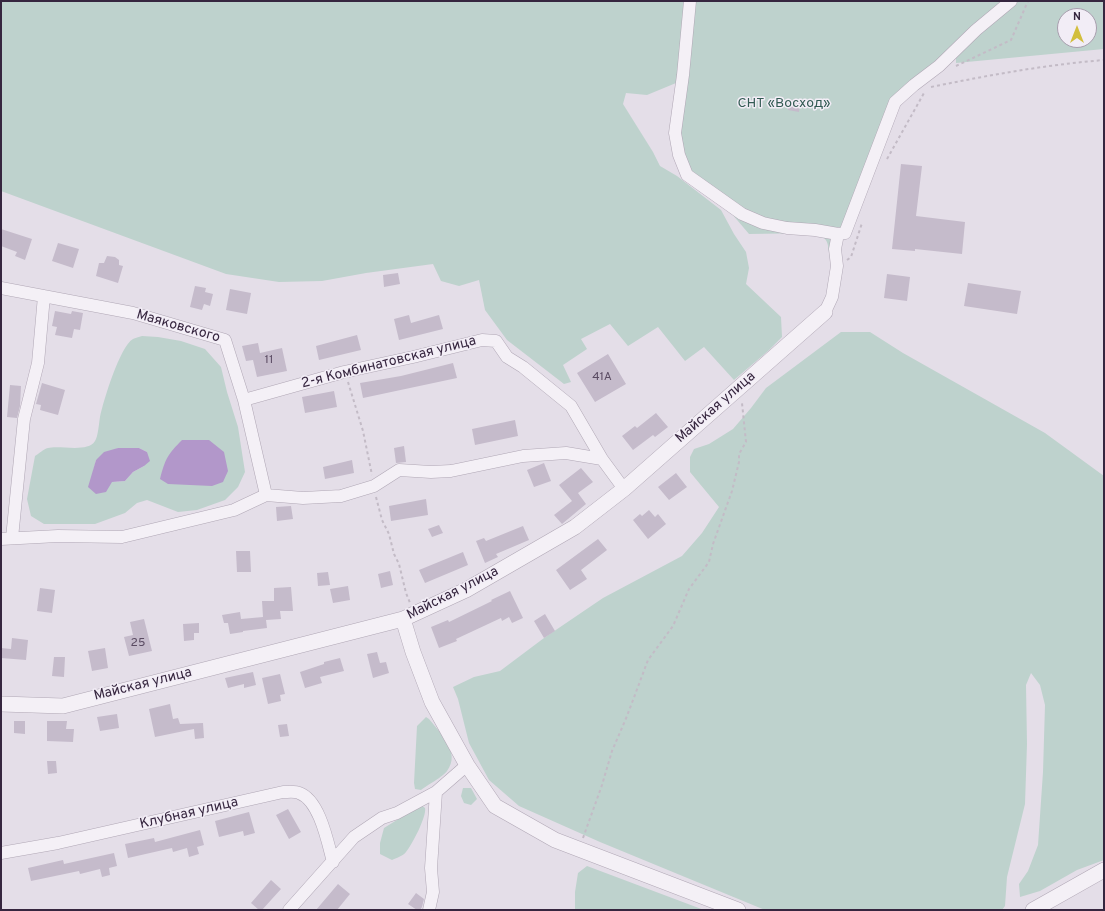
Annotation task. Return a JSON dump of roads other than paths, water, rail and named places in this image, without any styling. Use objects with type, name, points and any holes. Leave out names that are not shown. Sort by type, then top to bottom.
[{"type":"street","points":[[690,1],[684,75],[675,133],[679,155],[687,175],[742,214],[763,223],[787,228],[815,230],[838,234],[845,233],[895,102],[939,66],[976,30],[1012,1]]},
{"type":"street","points":[[825,312],[832,297],[837,266],[835,249],[838,234]]},
{"type":"street","name":"Маяковского","points":[[1,288],[133,313],[225,340],[244,400],[266,495]]},
{"type":"street","points":[[44,296],[38,363],[24,419],[7,538],[58,536],[122,537],[234,510],[266,495],[303,498],[341,496],[374,486],[399,470],[431,472],[451,471],[523,456],[566,453],[602,459],[624,489]]},
{"type":"street","name":"Майская улица","points":[[1,704],[64,706],[403,619],[466,590],[575,527],[624,489],[825,312]]},
{"type":"street","name":"2-я Комбинатовская улица","points":[[244,400],[344,372],[482,340],[496,341],[507,357],[523,367],[571,406],[602,459]]},
{"type":"street","points":[[403,619],[413,652],[432,702],[467,765],[495,806],[555,840],[738,910]]},
{"type":"street","points":[[289,910],[354,837],[382,818],[397,813],[436,792],[467,765]]},
{"type":"street","name":"Клубная улица","points":[[1,853],[58,843],[283,792],[299,792],[308,799],[316,811],[327,838],[333,862]]},
{"type":"street","points":[[429,910],[433,892],[431,868],[436,792]]},
{"type":"street","points":[[1033,910],[1104,870]]},
{"type":"park label","name":"СНТ «Восход»","points":[[784,104]]}]
